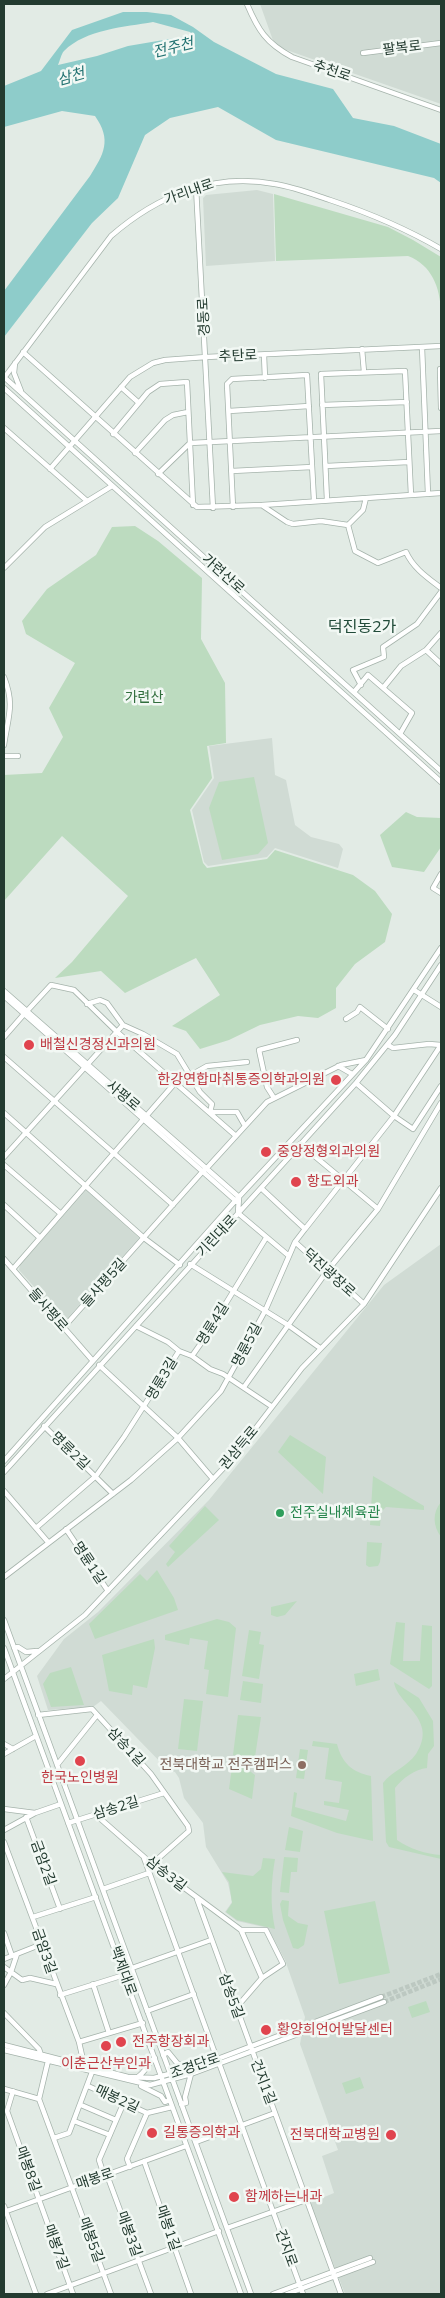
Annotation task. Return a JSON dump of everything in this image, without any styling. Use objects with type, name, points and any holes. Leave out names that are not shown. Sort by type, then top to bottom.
[{"type":"street","name":"추천로","points":[[247,4],[259,32],[276,48],[292,57],[441,110]]},
{"type":"street","name":"팔복로","points":[[363,53],[441,43]]},
{"type":"street","name":"가리내로","points":[[4,377],[111,236],[133,217],[172,195],[196,186],[236,180],[283,185],[385,219],[441,249]]},
{"type":"street","name":"경동로","points":[[196,186],[213,508]]},
{"type":"street","name":"추탄로","points":[[50,469],[130,377],[153,363],[164,360],[206,357],[441,346]]},
{"type":"street","points":[[422,347],[428,494]]},
{"type":"street","points":[[362,349],[364,372]]},
{"type":"street","points":[[23,352],[94,418],[193,505],[213,508],[441,493]]},
{"type":"street","points":[[264,355],[265,378]]},
{"type":"street","points":[[15,363],[14,373],[22,393]]},
{"type":"street","points":[[441,369],[441,408]]},
{"type":"street","points":[[328,500],[321,374],[405,370],[411,495]]},
{"type":"street","points":[[233,507],[227,384],[232,379],[307,375],[314,501]]},
{"type":"street","name":"가련산로","points":[[4,377],[441,771]]},
{"type":"street","points":[[113,434],[148,392],[160,384],[187,382],[193,505]]},
{"type":"street","points":[[121,387],[139,403]]},
{"type":"street","name":"가련산로","points":[[4,388],[441,782]]},
{"type":"street","points":[[4,393],[10,394]]},
{"type":"street","points":[[322,406],[406,402]]},
{"type":"street","points":[[229,411],[308,406]]},
{"type":"street","points":[[135,453],[173,414],[188,412]]},
{"type":"street","points":[[4,428],[87,501]]},
{"type":"street","points":[[158,474],[184,446],[190,443],[441,431]]},
{"type":"street","points":[[326,466],[409,462]]},
{"type":"street","points":[[232,471],[312,467]]},
{"type":"street","points":[[4,568],[44,527],[112,486]]},
{"type":"street","points":[[348,525],[363,510],[366,498]]},
{"type":"street","points":[[262,505],[293,524],[321,521],[348,525]]},
{"type":"street","points":[[348,525],[355,551],[378,562],[406,552],[409,560],[441,588]]},
{"type":"street","points":[[361,685],[353,670],[384,656],[383,647],[417,624],[441,592]]},
{"type":"street","points":[[383,688],[401,666],[426,650],[441,633]]},
{"type":"street","points":[[426,650],[441,664]]},
{"type":"street","points":[[354,692],[368,675],[412,713],[400,734]]},
{"type":"street","points":[[4,677],[12,705],[4,745]]},
{"type":"street","points":[[4,756],[18,756]]},
{"type":"street","points":[[441,874],[433,888],[441,893]]},
{"type":"street","name":"기린대로","points":[[4,1461],[93,1360],[366,1060],[441,948]]},
{"type":"street","name":"기린대로","points":[[4,1472],[190,1264],[356,1083],[388,1045],[441,965]]},
{"type":"street","points":[[4,1037],[51,985],[74,990],[116,1031],[236,1136]]},
{"type":"street","points":[[414,990],[441,1007]]},
{"type":"street","name":"사평로","points":[[4,991],[238,1200],[242,1208]]},
{"type":"street","name":"사평로","points":[[4,996],[26,1012]]},
{"type":"street","points":[[88,1004],[100,1000],[107,1003],[123,1025],[144,1034],[177,1054],[200,1092],[212,1104],[210,1112]]},
{"type":"street","points":[[346,1019],[357,1012],[360,1007],[388,1029]]},
{"type":"street","points":[[4,1157],[123,1025]]},
{"type":"street","points":[[274,1098],[267,1087],[259,1050],[297,1040]]},
{"type":"street","points":[[305,1229],[394,1116],[441,1045],[429,1044],[393,1048],[388,1045]]},
{"type":"street","points":[[4,1057],[174,1205]]},
{"type":"street","name":"들사평5길","points":[[64,1328],[267,1102],[338,1066],[366,1060]]},
{"type":"street","points":[[191,1075],[207,1066],[247,1062]]},
{"type":"street","points":[[338,1066],[352,1074]]},
{"type":"street","points":[[13,1269],[175,1083]]},
{"type":"street","points":[[356,1083],[394,1116],[414,1129],[441,1086]]},
{"type":"street","points":[[244,1387],[327,1271],[378,1209],[441,1103]]},
{"type":"street","points":[[210,1112],[237,1112],[245,1126]]},
{"type":"street","points":[[4,1113],[144,1238],[180,1264]]},
{"type":"street","points":[[300,1144],[378,1209]]},
{"type":"street","points":[[4,1165],[61,1214]]},
{"type":"street","name":"덕진광장로","points":[[238,1213],[289,1256],[294,1242],[305,1229],[261,1188]]},
{"type":"street","name":"권삼득로","points":[[4,1679],[38,1650],[85,1615],[213,1479],[252,1435],[271,1406],[320,1348],[364,1304],[441,1188]]},
{"type":"street","points":[[238,1200],[238,1213]]},
{"type":"street","points":[[4,1205],[40,1238]]},
{"type":"street","points":[[233,1291],[266,1238]]},
{"type":"street","name":"덕진광장로","points":[[294,1242],[364,1304]]},
{"type":"street","name":"명륜5길","points":[[229,1379],[265,1311],[289,1256]]},
{"type":"street","name":"들사평로","points":[[4,1259],[93,1360]]},
{"type":"street","name":"명륜5길","points":[[190,1264],[288,1325],[320,1348]]},
{"type":"street","name":"명륜4길","points":[[192,1356],[233,1291]]},
{"type":"street","name":"명륜4길","points":[[136,1326],[168,1342],[179,1351],[203,1362],[205,1366],[223,1374],[271,1406]]},
{"type":"street","name":"명륜3길","points":[[124,1437],[145,1407],[179,1351]]},
{"type":"street","name":"명륜3길","points":[[99,1365],[178,1438],[213,1479]]},
{"type":"street","points":[[66,1528],[131,1480],[178,1438],[221,1391],[229,1379]]},
{"type":"street","name":"명륜2길","points":[[44,1426],[113,1494]]},
{"type":"street","name":"명륜2길","points":[[36,1528],[96,1476],[124,1437]]},
{"type":"street","points":[[4,1491],[48,1542]]},
{"type":"street","name":"명륜1길","points":[[4,1576],[66,1528],[108,1591]]},
{"type":"street","name":"백제대로","points":[[4,1620],[251,2294]]},
{"type":"street","points":[[14,1648],[18,1647],[26,1652],[38,1650]]},
{"type":"street","name":"백제대로","points":[[4,1648],[241,2294]]},
{"type":"street","name":"삼송1길","points":[[38,1715],[92,1708],[97,1716],[151,1774],[189,1831],[152,1864]]},
{"type":"street","points":[[57,1765],[97,1716]]},
{"type":"street","points":[[4,1754],[36,1736]]},
{"type":"street","points":[[4,1744],[13,1749]]},
{"type":"street","name":"삼송2길","points":[[68,1823],[164,1793]]},
{"type":"street","points":[[4,1830],[35,1812],[61,1804]]},
{"type":"street","points":[[4,1809],[35,1812]]},
{"type":"street","name":"삼송3길","points":[[95,1814],[152,1864],[241,1930]]},
{"type":"street","name":"금암2길","points":[[26,1817],[60,1909]]},
{"type":"street","name":"금암3길","points":[[4,1842],[5,1849],[79,2042],[83,2060],[81,2065]]},
{"type":"street","points":[[144,1857],[219,2060]]},
{"type":"street","points":[[104,1889],[149,1873]]},
{"type":"street","name":"금암3길","points":[[33,1918],[96,1897]]},
{"type":"street","name":"삼송5길","points":[[197,1899],[251,2049]]},
{"type":"street","points":[[236,2008],[262,1978],[283,1964],[266,1930],[241,1930],[262,1978]]},
{"type":"street","points":[[4,1933],[14,1955],[11,1972],[4,1985]]},
{"type":"street","points":[[132,1968],[178,1950],[211,1940]]},
{"type":"street","points":[[4,1959],[42,1944]]},
{"type":"street","name":"금암3길","points":[[4,1967],[22,1980],[30,1978],[56,1984]]},
{"type":"street","points":[[60,1995],[124,1975]]},
{"type":"street","points":[[93,1984],[110,2032]]},
{"type":"street","name":"백제대로","points":[[147,2011],[194,1994]]},
{"type":"street","name":"조경단로","points":[[4,2050],[81,2065],[150,2085],[164,2082],[382,2000]]},
{"type":"street","points":[[4,2013],[39,2049],[41,2055]]},
{"type":"street","points":[[79,2042],[143,2023]]},
{"type":"street","name":"조경단로","points":[[4,2045],[92,2072],[134,2080],[162,2077],[172,2078]]},
{"type":"street","name":"조경단로","points":[[219,2060],[251,2049]]},
{"type":"street","name":"건지1길","points":[[251,2049],[334,2274]]},
{"type":"street","points":[[163,2055],[168,2052],[177,2063],[190,2072],[184,2097],[186,2103],[181,2104]]},
{"type":"street","points":[[155,2058],[151,2061],[145,2072],[134,2080],[161,2096],[165,2102],[170,2100]]},
{"type":"street","points":[[4,2089],[39,2099],[49,2059]]},
{"type":"street","name":"조경단로","points":[[219,2060],[242,2125]]},
{"type":"street","points":[[54,2138],[69,2133],[92,2072]]},
{"type":"street","name":"매봉2길","points":[[88,2086],[147,2113],[127,2159],[130,2167]]},
{"type":"street","name":"매봉8길","points":[[13,2091],[5,2112],[39,2199]]},
{"type":"street","name":"매봉5길","points":[[39,2099],[111,2294]]},
{"type":"street","name":"매봉3길","points":[[124,2102],[99,2160],[151,2294]]},
{"type":"street","points":[[81,2105],[116,2120]]},
{"type":"street","points":[[147,2113],[172,2107]]},
{"type":"street","name":"건지1길","points":[[196,2142],[275,2113]]},
{"type":"street","points":[[74,2121],[110,2135]]},
{"type":"street","name":"건지로","points":[[242,2125],[303,2294]]},
{"type":"street","name":"매봉로","points":[[4,2210],[186,2146]]},
{"type":"street","name":"매봉1길","points":[[144,2161],[191,2294]]},
{"type":"street","name":"매봉7길","points":[[39,2199],[73,2294]]},
{"type":"street","points":[[227,2228],[306,2200]]},
{"type":"street","points":[[4,2210],[36,2294]]},
{"type":"street","points":[[47,2294],[219,2231]]},
{"type":"street","name":"건지로","points":[[287,2294],[372,2260]]},
{"type":"street","points":[[334,2274],[341,2294]]},
{"type":"street","name":"건지로","points":[[273,2294],[301,2287]]},
{"type":"shaded area","points":[[260,4],[441,4],[441,104],[275,46]]},
{"type":"shaded area","points":[[257,190],[273,194],[275,261],[206,266],[203,198],[206,195]]},
{"type":"shaded area","points":[[272,738],[275,775],[286,780],[295,825],[311,837],[339,844],[343,849],[338,868],[275,848],[267,857],[208,866],[204,862],[192,810],[214,778],[209,746]]},
{"type":"shaded area","points":[[86,1190],[139,1238],[65,1321],[19,1270],[20,1265]]},
{"type":"shaded area","name":"전북대학교 전주캠퍼스","points":[[441,1244],[441,2294],[345,2294],[310,2203],[334,2193],[322,2156],[338,2150],[300,2044],[305,2017],[285,1960],[268,1928],[237,1921],[225,1912],[232,1902],[228,1883],[206,1847],[203,1823],[184,1798],[179,1778],[175,1772],[168,1770],[101,1701],[93,1707],[48,1710],[37,1676],[64,1639],[98,1612],[209,1500],[384,1285]]},
{"type":"green space","points":[[274,194],[388,227],[441,257],[441,311],[439,294],[429,271],[408,256],[276,261]]},
{"type":"green space","name":"가련산","points":[[135,526],[158,541],[202,578],[201,639],[225,683],[226,743],[207,746],[212,778],[190,810],[203,863],[207,868],[267,859],[275,850],[353,875],[375,891],[392,914],[385,942],[355,964],[336,988],[336,1008],[318,1018],[298,1016],[260,1025],[229,1040],[200,1049],[186,1031],[172,1026],[220,995],[196,958],[125,993],[101,971],[55,978],[72,962],[128,896],[62,836],[4,901],[4,775],[42,773],[63,737],[49,708],[75,663],[26,634],[22,621],[47,589],[96,555],[112,527]]},
{"type":"green space","points":[[254,777],[268,843],[258,854],[222,860],[209,808],[219,782]]},
{"type":"green space","points":[[406,812],[417,817],[441,818],[441,847],[424,872],[392,867],[380,835]]},
{"type":"green space","points":[[290,1435],[326,1457],[323,1494],[278,1452]]},
{"type":"green space","points":[[373,1476],[424,1506],[424,1510],[386,1507],[381,1512],[380,1526],[370,1525]]},
{"type":"green space","points":[[441,1502],[441,1537],[436,1528],[435,1515]]},
{"type":"green space","points":[[205,1506],[219,1520],[168,1567],[166,1564],[175,1552],[169,1546]]},
{"type":"green space","points":[[367,1542],[382,1543],[378,1566],[369,1567],[366,1565]]},
{"type":"green space","points":[[157,1570],[174,1598],[178,1610],[95,1639],[89,1624],[140,1574],[147,1581]]},
{"type":"green space","points":[[297,1601],[285,1615],[277,1617],[271,1615],[271,1607]]},
{"type":"green space","points":[[217,1619],[229,1622],[236,1628],[228,1697],[206,1694],[209,1670],[204,1669],[208,1641],[190,1638],[189,1645],[165,1640],[165,1635]]},
{"type":"green space","points":[[396,1622],[405,1623],[403,1661],[420,1661],[422,1625],[432,1626],[432,1686],[429,1689],[390,1664]]},
{"type":"green space","points":[[249,1630],[261,1632],[259,1644],[264,1645],[259,1679],[242,1676]]},
{"type":"green space","points":[[154,1639],[155,1648],[147,1688],[133,1685],[132,1695],[109,1691],[102,1655]]},
{"type":"green space","points":[[71,1667],[84,1705],[51,1707],[43,1684],[50,1673]]},
{"type":"green space","points":[[378,1669],[380,1680],[356,1686],[354,1674]]},
{"type":"green space","points":[[243,1681],[263,1684],[261,1703],[240,1700]]},
{"type":"green space","points":[[394,1682],[419,1698],[433,1721],[434,1746],[428,1754],[427,1768],[409,1775],[395,1788],[397,1840],[418,1850],[441,1855],[441,1859],[389,1847],[386,1842],[383,1783],[416,1754],[422,1742],[423,1731],[420,1722],[402,1698]]},
{"type":"green space","points":[[184,1699],[203,1701],[197,1751],[178,1749]]},
{"type":"green space","points":[[238,1715],[261,1717],[255,1757],[233,1755]]},
{"type":"green space","points":[[313,1741],[337,1744],[339,1751],[349,1766],[358,1772],[371,1776],[373,1841],[337,1833],[291,1816],[294,1792],[297,1793],[295,1807],[346,1821],[349,1810],[324,1805],[324,1801],[339,1803],[342,1782],[325,1779],[329,1748],[312,1746]]},
{"type":"green space","points":[[300,1749],[308,1750],[304,1779],[296,1778]]},
{"type":"green space","points":[[232,1767],[247,1769],[255,1775],[252,1799],[229,1789]]},
{"type":"green space","points":[[289,1827],[303,1831],[300,1852],[285,1850]]},
{"type":"green space","points":[[284,1857],[298,1858],[297,1872],[291,1872],[289,1893],[280,1892]]},
{"type":"green space","points":[[263,1858],[275,1859],[272,1911],[275,1929],[237,1920],[226,1912],[232,1903],[229,1882],[222,1872],[253,1876],[261,1869]]},
{"type":"green space","points":[[282,1900],[289,1901],[288,1916],[298,1923],[308,1925],[304,1945],[298,1949],[293,1948],[283,1920],[280,1904]]},
{"type":"green space","points":[[375,1901],[390,1973],[339,1984],[324,1911]]},
{"type":"green space","points":[[426,2001],[430,2012],[412,2018],[408,2007]]},
{"type":"green space","points":[[360,2077],[364,2088],[346,2094],[342,2083]]},
{"type":"water","points":[[123,12],[171,15],[193,27],[214,42],[276,74],[333,89],[353,118],[394,126],[441,144],[441,183],[434,178],[276,140],[218,107],[170,118],[145,135],[118,198],[92,223],[4,337],[4,291],[90,176],[99,161],[104,147],[103,132],[95,116],[62,111],[4,127],[4,86],[41,71],[72,30]],"holes":[[[153,22],[190,32],[193,35],[128,46],[97,56],[58,65],[63,52],[73,44],[94,33]]]},
{"type":"tunnel","points":[[381,1997],[441,1974]]},
{"type":"tunnel","points":[[384,2002],[441,1979]]},
{"type":"place","name":"배철신경정신과의원","points":[[29,1045]]},
{"type":"place","name":"한강연합마취통증의학과의원","points":[[336,1080]]},
{"type":"place","name":"중앙정형외과의원","points":[[266,1152]]},
{"type":"place","name":"항도외과","points":[[296,1182]]},
{"type":"place","name":"전주실내체육관","points":[[280,1513]]},
{"type":"place","name":"한국노인병원","points":[[80,1761]]},
{"type":"place","name":"전북대학교 전주캠퍼스","points":[[302,1765]]},
{"type":"place","name":"황양희언어발달센터","points":[[266,2030]]},
{"type":"place","name":"전주항장회과","points":[[121,2042]]},
{"type":"place","name":"이춘근산부인과","points":[[106,2046]]},
{"type":"place","name":"길통증의학과","points":[[152,2133]]},
{"type":"place","name":"전북대학교병원","points":[[391,2135]]},
{"type":"place","name":"함께하는내과","points":[[234,2197]]},
{"type":"district","name":"덕진동2가","points":[[362,627]]},
{"type":"water label","name":"전주천","points":[[173,48]]},
{"type":"water label","name":"삼천","points":[[71,77]]}]
